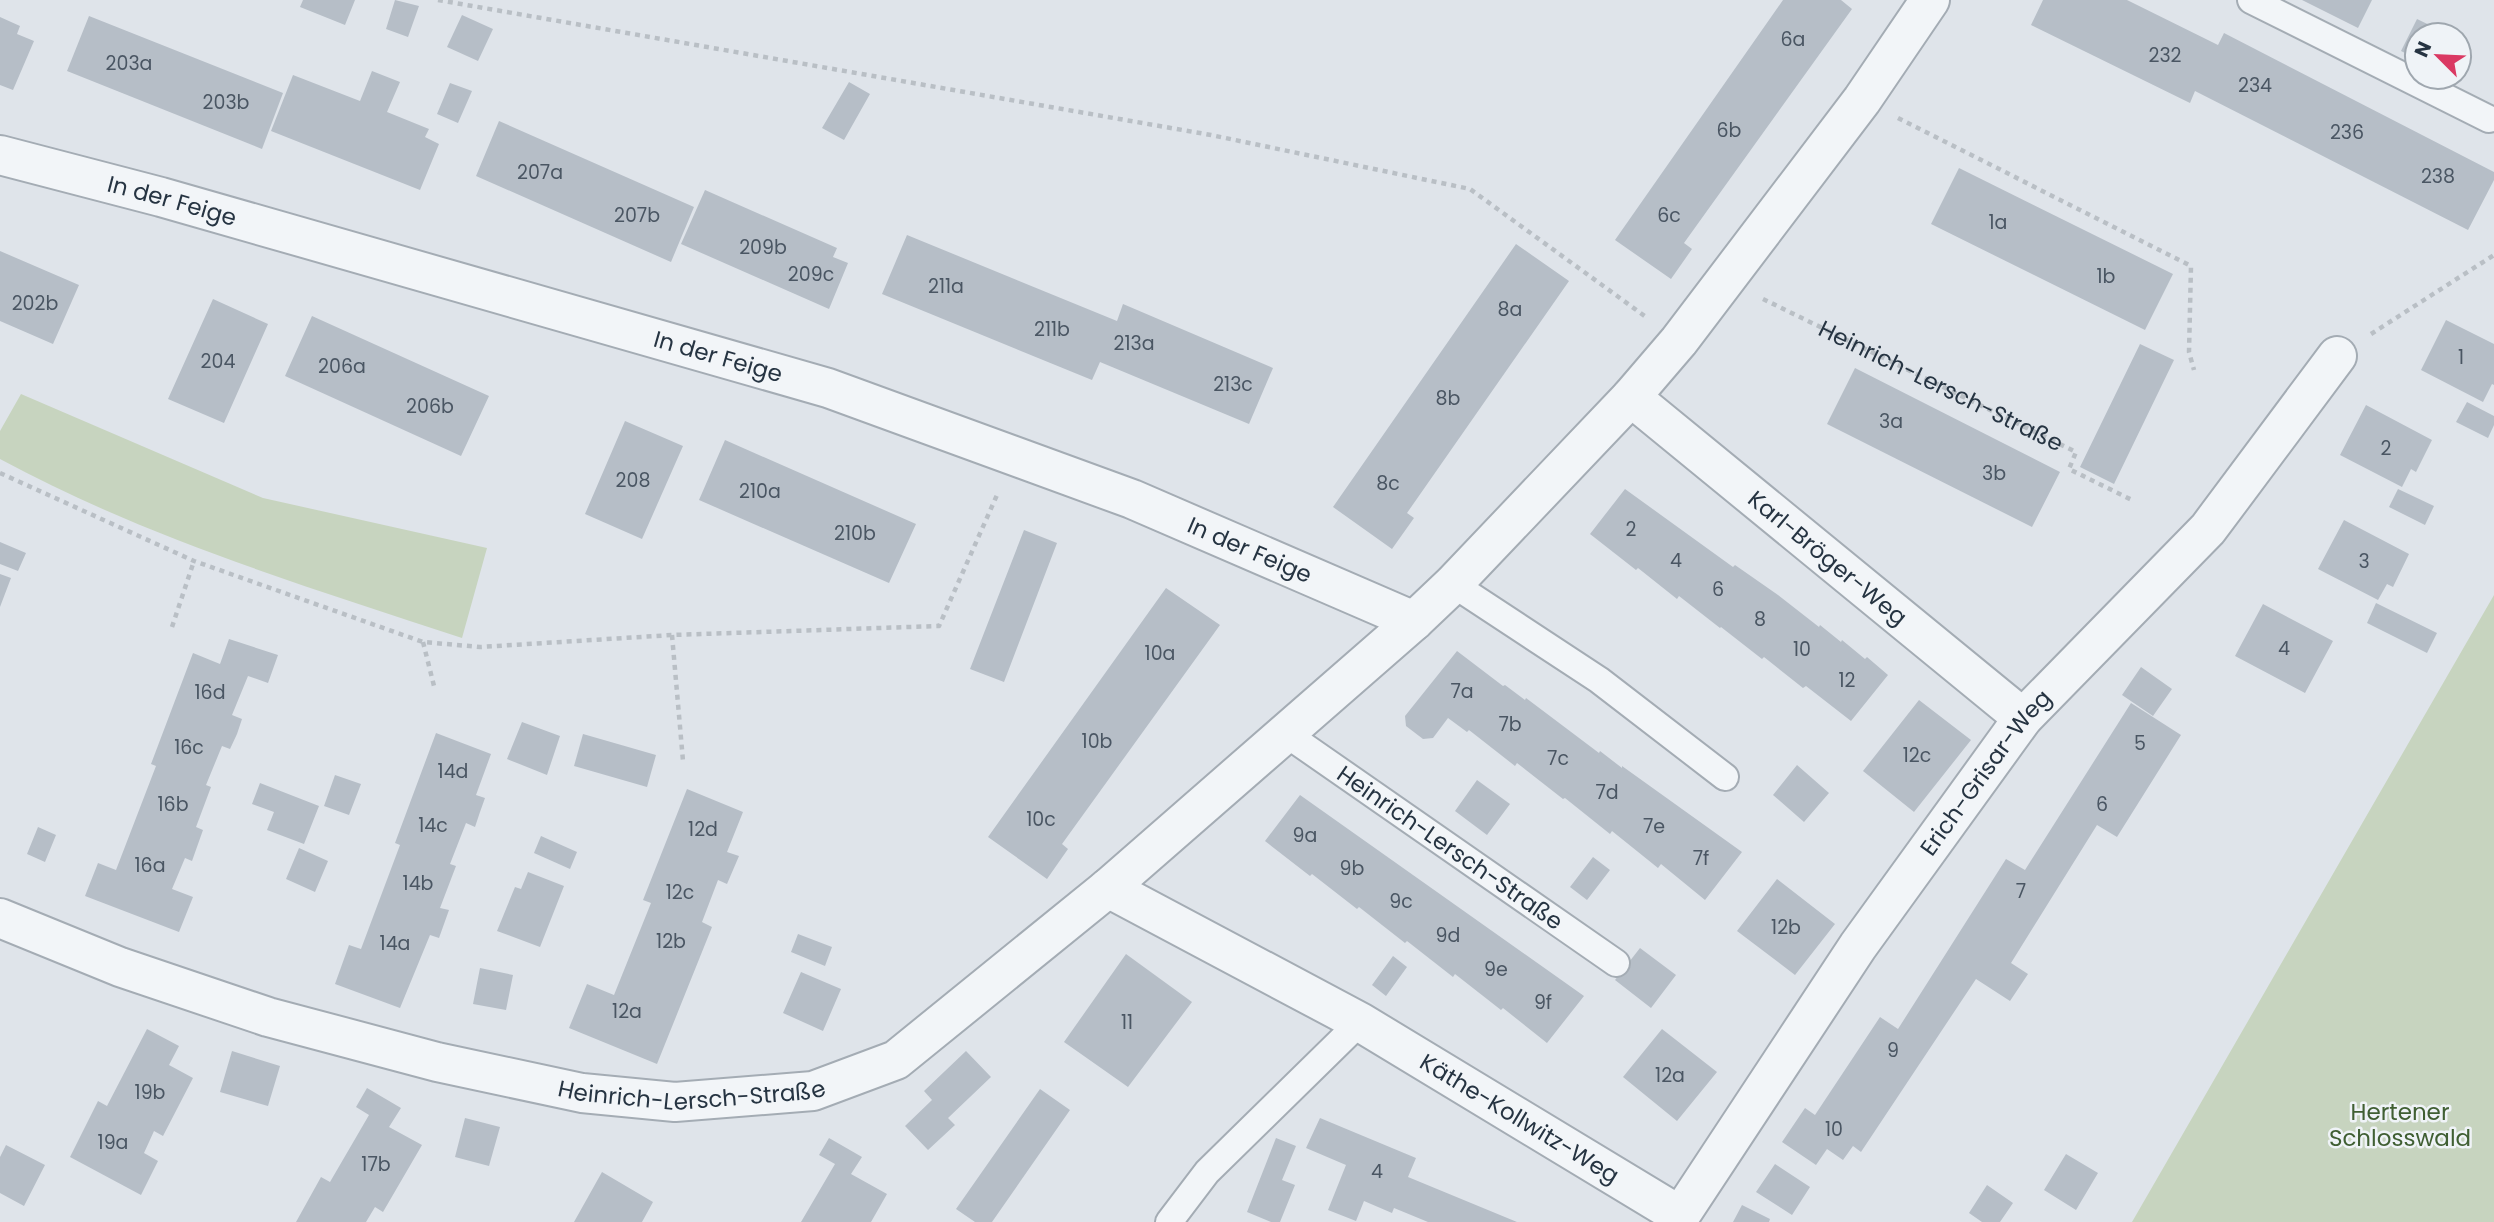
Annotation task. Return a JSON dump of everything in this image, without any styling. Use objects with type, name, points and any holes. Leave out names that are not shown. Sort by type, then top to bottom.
[{"type":"street","name":"Heinrich-Lersch-Straße","points":[[0,918],[120,967],[268,1017],[437,1062],[582,1093],[675,1102],[813,1091],[896,1060],[1108,888],[1453,584],[1631,397],[1679,341],[1862,100],[1930,0]]},
{"type":"street","name":"In der Feige","points":[[0,155],[161,197],[828,388],[1132,499],[1413,621]]},
{"type":"street","name":"Erich-Grisar-Weg","points":[[1678,1218],[1858,946],[2023,718],[2208,529],[2337,356]]},
{"type":"street","name":"Karl-Bröger-Weg","points":[[1631,397],[2023,718]]},
{"type":"street","name":"Käthe-Kollwitz-Weg","points":[[1108,888],[1360,1022],[1678,1218]]},
{"type":"lane","points":[[2251,0],[2489,119]]},
{"type":"lane","points":[[1453,584],[1599,680],[1725,777]]},
{"type":"lane","name":"Heinrich-Lersch-Straße","points":[[1285,733],[1616,963]]},
{"type":"lane","points":[[1168,1222],[1208,1172],[1360,1022]]},
{"type":"path","points":[[438,0],[1211,135],[1470,189],[1679,341]]},
{"type":"path","points":[[1862,100],[2191,266],[2189,352],[2194,370]]},
{"type":"path","points":[[2337,356],[2494,255]]},
{"type":"path","name":"Heinrich-Lersch-Straße","points":[[1725,280],[2076,452],[2069,469],[2132,500]]},
{"type":"path","points":[[0,473],[194,561],[424,642],[480,647],[672,635],[939,626],[1014,456]]},
{"type":"path","points":[[172,627],[194,561]]},
{"type":"path","points":[[672,635],[683,761]]},
{"type":"path","points":[[424,642],[433,686]]},
{"type":"green space","points":[[21,394],[263,498],[487,548],[462,638],[169,537],[55,487],[0,459],[0,431]]},
{"type":"green space","name":"Hertener Schlosswald","points":[[2494,595],[2494,1222],[2132,1222]]},
{"type":"building","points":[[303,0],[355,0],[345,25],[300,7]]},
{"type":"building","points":[[395,0],[419,6],[408,37],[386,29]]},
{"type":"building","points":[[1783,0],[1841,0],[1852,9],[1684,243],[1692,249],[1671,279],[1615,240]]},
{"type":"building","points":[[2043,0],[2127,0],[2218,45],[2224,33],[2494,172],[2494,180],[2468,230],[2195,91],[2190,103],[2031,25]]},
{"type":"building","points":[[2302,0],[2372,0],[2358,28]]},
{"type":"building","points":[[462,15],[493,29],[478,61],[447,47]]},
{"type":"building","points":[[89,16],[283,93],[262,149],[67,71]]},
{"type":"building","points":[[0,17],[20,26],[17,34],[34,41],[13,90],[0,85]]},
{"type":"building","points":[[372,71],[400,82],[387,112],[429,129],[425,137],[439,144],[420,190],[271,131],[293,75],[360,101]]},
{"type":"building","points":[[849,82],[870,94],[844,140],[822,128]]},
{"type":"building","points":[[450,83],[472,91],[458,123],[437,114]]},
{"type":"building","points":[[499,121],[694,207],[671,262],[476,176]]},
{"type":"building","points":[[1959,168],[2173,274],[2145,330],[1931,224]]},
{"type":"building","points":[[705,190],[837,248],[833,257],[848,263],[829,309],[681,244]]},
{"type":"building","points":[[907,235],[1117,321],[1123,304],[1273,368],[1249,424],[1100,362],[1092,380],[882,294]]},
{"type":"building","points":[[1516,244],[1569,281],[1407,513],[1414,518],[1392,549],[1333,507]]},
{"type":"building","points":[[0,251],[79,285],[53,344],[0,321]]},
{"type":"building","points":[[213,299],[268,324],[224,423],[168,399]]},
{"type":"building","points":[[312,316],[489,396],[461,456],[285,376]]},
{"type":"building","points":[[2446,320],[2494,344],[2494,385],[2492,384],[2483,402],[2421,370]]},
{"type":"building","points":[[2140,344],[2174,360],[2114,484],[2080,467]]},
{"type":"building","points":[[1855,368],[2060,472],[2032,527],[1827,424]]},
{"type":"building","points":[[2467,402],[2494,416],[2494,425],[2488,438],[2456,422]]},
{"type":"building","points":[[2366,405],[2432,440],[2416,472],[2411,469],[2402,487],[2340,455]]},
{"type":"building","points":[[625,421],[683,446],[642,539],[585,514]]},
{"type":"building","points":[[725,440],[916,524],[889,583],[699,500]]},
{"type":"building","points":[[1625,489],[1733,567],[1735,565],[1778,595],[1819,627],[1820,625],[1841,642],[1842,640],[1865,659],[1867,657],[1888,675],[1851,721],[1806,686],[1803,688],[1764,657],[1762,659],[1679,596],[1677,599],[1638,568],[1636,570],[1590,534]]},
{"type":"building","points":[[2398,489],[2434,506],[2425,525],[2389,507]]},
{"type":"building","points":[[2344,520],[2409,554],[2393,587],[2387,584],[2378,600],[2318,569]]},
{"type":"building","points":[[1024,530],[1057,543],[1004,682],[970,669]]},
{"type":"building","points":[[0,542],[26,553],[18,571],[0,564]]},
{"type":"building","points":[[0,574],[11,578],[0,607]]},
{"type":"building","points":[[1166,588],[1220,625],[1062,844],[1068,849],[1047,879],[988,837]]},
{"type":"building","points":[[2376,603],[2437,633],[2427,653],[2367,623]]},
{"type":"building","points":[[2263,604],[2333,641],[2305,693],[2235,656]]},
{"type":"building","points":[[229,639],[278,655],[268,683],[248,676],[232,715],[242,719],[237,734],[230,749],[222,746],[206,785],[211,787],[196,827],[203,830],[192,861],[185,858],[172,889],[193,897],[179,932],[85,896],[98,863],[116,870],[156,766],[151,764],[193,653],[220,664]]},
{"type":"building","points":[[1457,651],[1742,852],[1705,900],[1661,864],[1658,868],[1612,831],[1610,834],[1565,798],[1517,763],[1515,766],[1469,730],[1467,732],[1448,718],[1433,738],[1423,739],[1406,726],[1405,716]]},
{"type":"building","points":[[2141,667],[2172,689],[2153,716],[2122,695]]},
{"type":"building","points":[[1919,700],[1971,740],[1914,812],[1863,771]]},
{"type":"building","points":[[2131,703],[2181,735],[2117,837],[2097,825],[2011,963],[2028,974],[2010,1001],[1976,979],[1861,1152],[1853,1146],[1843,1160],[1827,1149],[1816,1165],[1782,1142],[1805,1108],[1815,1115],[1880,1017],[1898,1029],[2006,859],[2025,870]]},
{"type":"building","points":[[522,722],[560,736],[547,775],[507,759]]},
{"type":"building","points":[[436,733],[491,754],[476,795],[485,798],[475,827],[466,823],[450,864],[456,866],[440,908],[449,910],[439,938],[430,935],[400,1008],[335,984],[349,945],[361,949],[400,845],[395,843]]},
{"type":"building","points":[[583,734],[656,755],[647,787],[574,766]]},
{"type":"building","points":[[1797,765],[1829,793],[1804,822],[1773,795]]},
{"type":"building","points":[[335,775],[361,784],[349,815],[324,806]]},
{"type":"building","points":[[1477,780],[1510,804],[1487,835],[1455,811]]},
{"type":"building","points":[[260,783],[319,806],[304,844],[267,830],[274,812],[252,804]]},
{"type":"building","points":[[687,789],[743,812],[727,852],[739,856],[727,884],[718,880],[702,922],[712,927],[657,1064],[569,1028],[587,984],[614,995],[651,903],[643,900]]},
{"type":"building","points":[[1300,795],[1584,996],[1547,1043],[1503,1008],[1501,1010],[1455,974],[1453,977],[1407,941],[1405,943],[1265,841]]},
{"type":"building","points":[[38,827],[56,835],[45,862],[27,854]]},
{"type":"building","points":[[541,836],[577,852],[570,869],[534,853]]},
{"type":"building","points":[[299,848],[328,861],[315,892],[286,879]]},
{"type":"building","points":[[1593,857],[1610,870],[1587,900],[1570,887]]},
{"type":"building","points":[[528,872],[564,886],[540,947],[497,931],[515,887],[521,889]]},
{"type":"building","points":[[1777,879],[1835,924],[1795,975],[1737,931]]},
{"type":"building","points":[[798,934],[832,947],[825,966],[791,952]]},
{"type":"building","points":[[1640,948],[1676,975],[1651,1008],[1615,980]]},
{"type":"building","points":[[1126,954],[1192,1002],[1128,1087],[1064,1042]]},
{"type":"building","points":[[1393,956],[1407,967],[1386,996],[1372,985]]},
{"type":"building","points":[[480,968],[513,975],[506,1010],[473,1004]]},
{"type":"building","points":[[801,972],[841,989],[823,1031],[783,1013]]},
{"type":"building","points":[[147,1029],[179,1046],[169,1065],[193,1078],[163,1136],[154,1131],[144,1153],[158,1161],[141,1195],[70,1157],[98,1101],[107,1106]]},
{"type":"building","points":[[1662,1029],[1717,1072],[1677,1121],[1623,1077]]},
{"type":"building","points":[[232,1051],[280,1066],[268,1106],[220,1092]]},
{"type":"building","points":[[966,1051],[991,1077],[948,1118],[955,1125],[928,1150],[905,1126],[932,1100],[924,1091]]},
{"type":"building","points":[[367,1088],[401,1108],[389,1127],[422,1145],[383,1212],[375,1207],[366,1222],[296,1222],[321,1177],[330,1182],[369,1115],[356,1107]]},
{"type":"building","points":[[1040,1089],[1070,1110],[992,1222],[975,1222],[956,1209]]},
{"type":"building","points":[[465,1118],[500,1127],[489,1166],[455,1157]]},
{"type":"building","points":[[1320,1118],[1416,1158],[1408,1177],[1517,1222],[1428,1222],[1394,1208],[1392,1213],[1364,1201],[1356,1221],[1328,1210],[1346,1165],[1306,1148]]},
{"type":"building","points":[[829,1138],[862,1157],[851,1174],[887,1194],[871,1222],[801,1222],[835,1164],[819,1155]]},
{"type":"building","points":[[1276,1138],[1296,1146],[1282,1180],[1295,1185],[1280,1222],[1271,1222],[1247,1212]]},
{"type":"building","points":[[6,1145],[45,1165],[24,1206],[0,1193],[0,1157]]},
{"type":"building","points":[[2066,1154],[2098,1173],[2076,1210],[2044,1190]]},
{"type":"building","points":[[1775,1164],[1810,1187],[1792,1215],[1756,1192]]},
{"type":"building","points":[[602,1172],[653,1202],[642,1222],[574,1222]]},
{"type":"building","points":[[1987,1185],[2013,1203],[2000,1222],[1982,1222],[1969,1213]]},
{"type":"building","points":[[1742,1205],[1770,1219],[1769,1222],[1733,1222]]}]
